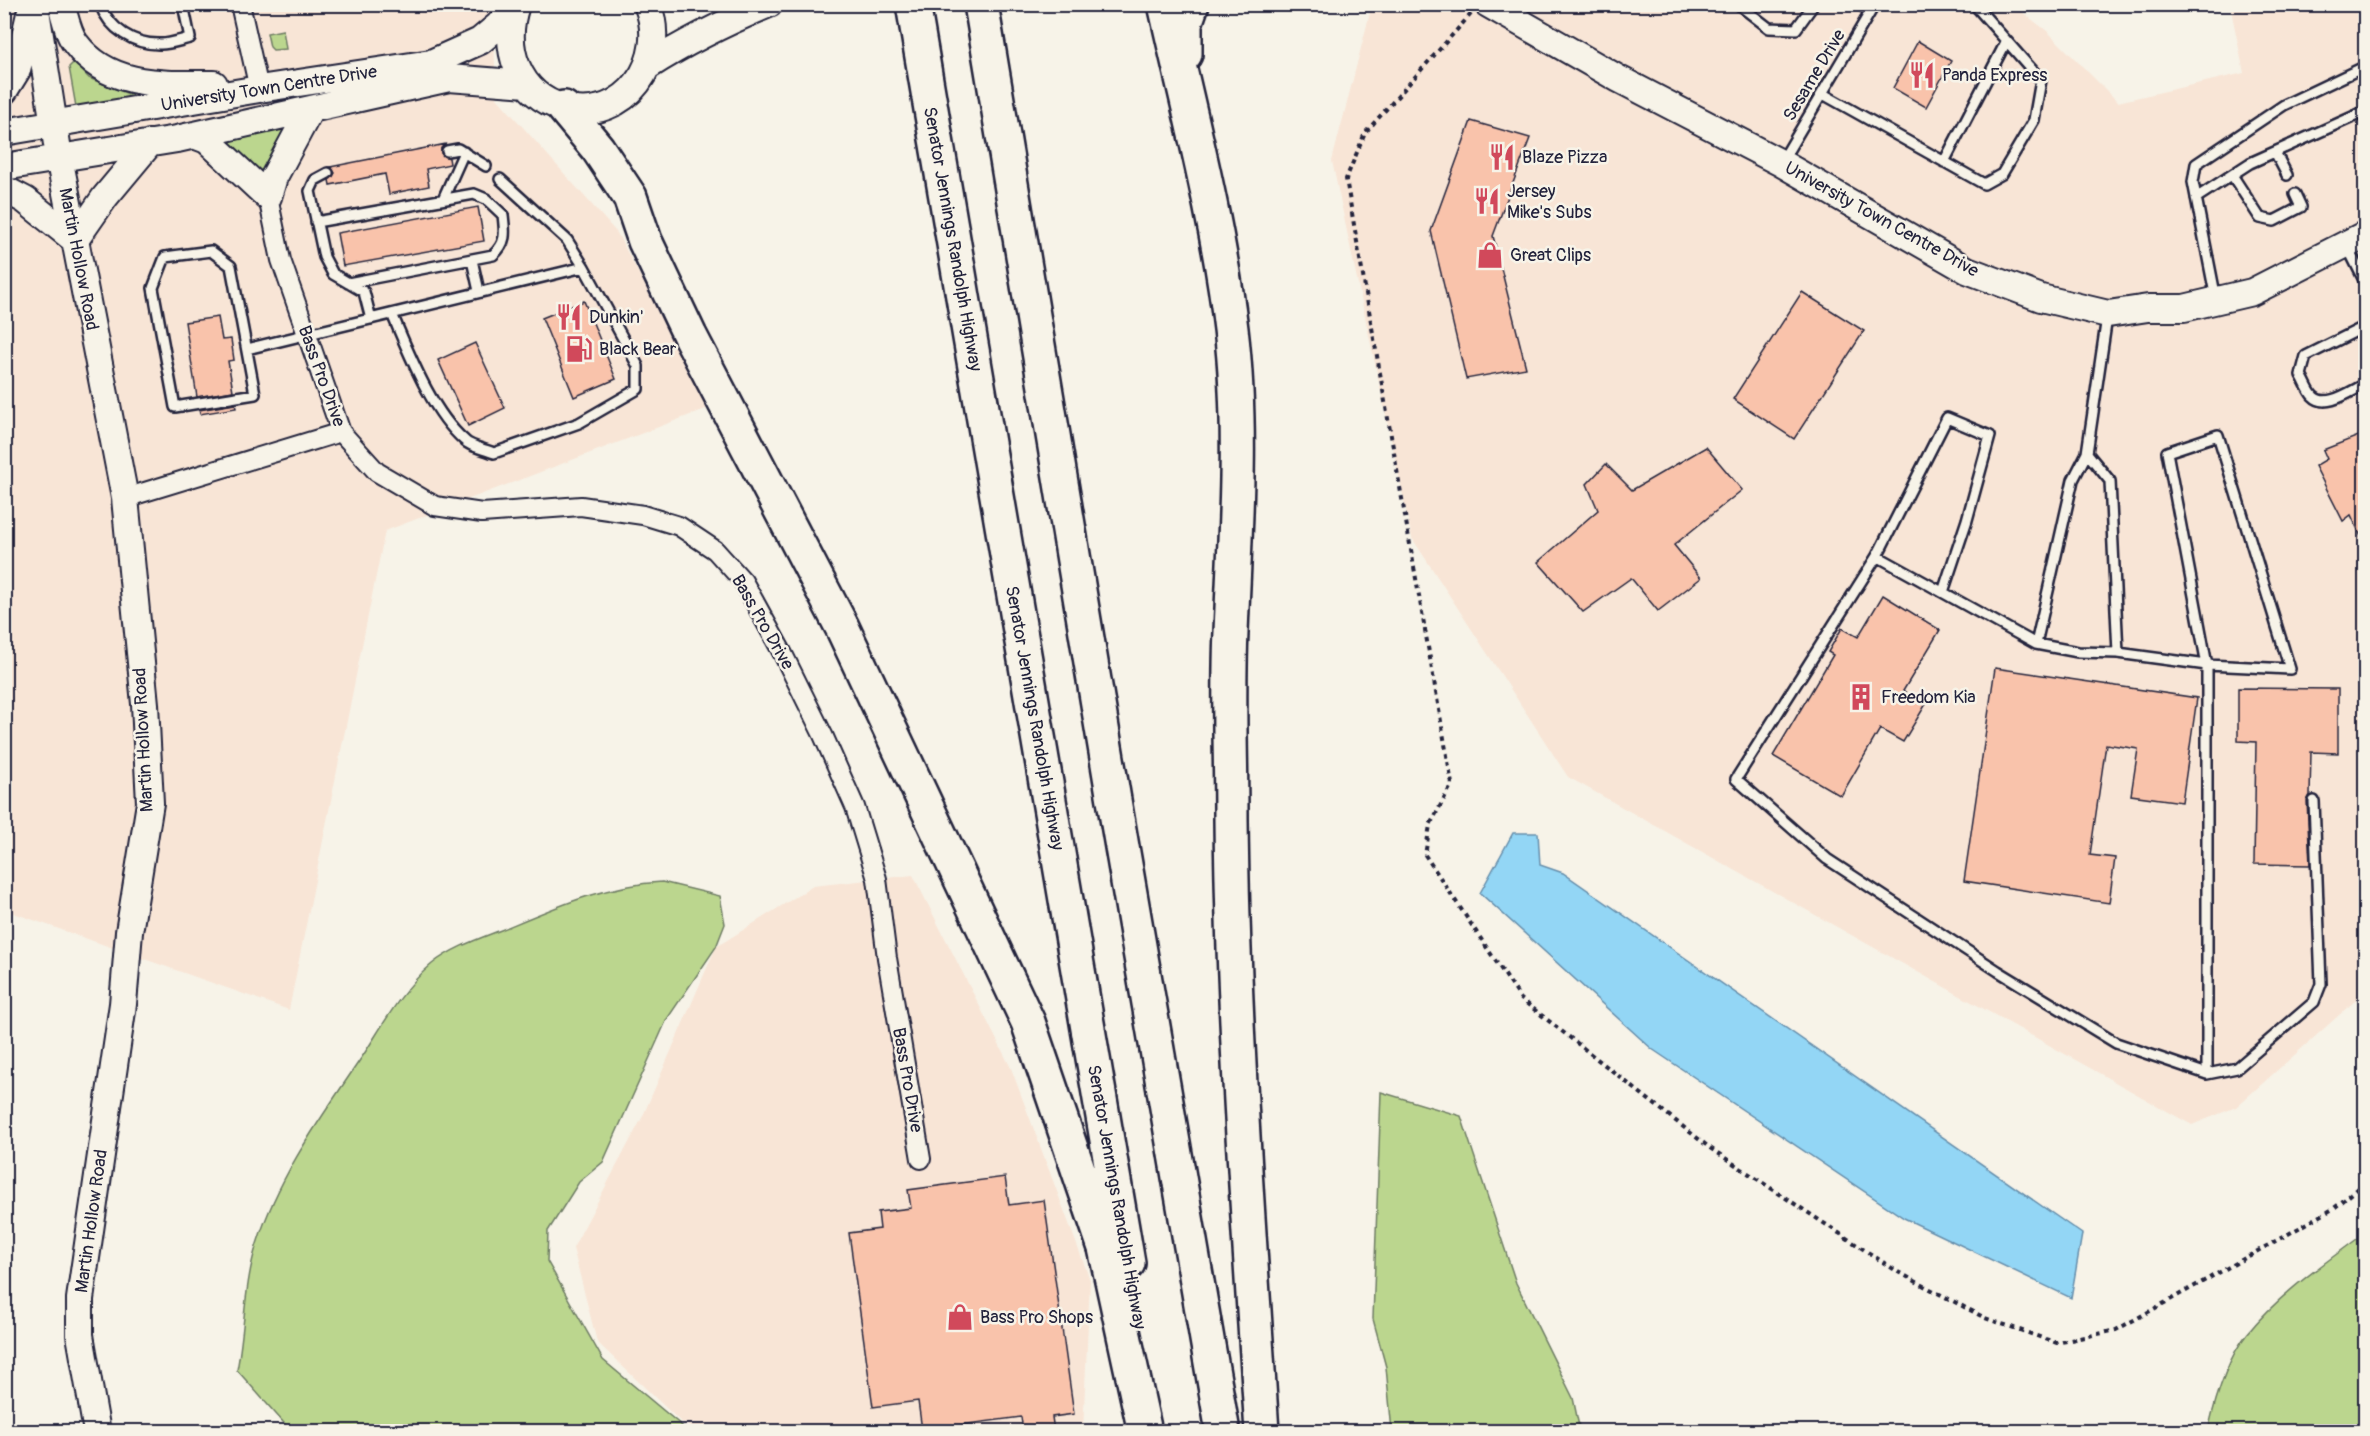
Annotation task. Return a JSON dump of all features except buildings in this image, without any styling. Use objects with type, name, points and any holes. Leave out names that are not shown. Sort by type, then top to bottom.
[{"type":"highway","name":"Senator Jennings Randolph Highway","points":[[913,4],[1158,1431]]},
{"type":"highway","points":[[981,4],[1114,806],[1223,1431]]},
{"type":"highway","points":[[1165,4],[1214,221],[1231,330],[1237,420],[1238,515],[1231,635],[1231,824],[1245,1184],[1262,1431]]},
{"type":"highway","points":[[1184,92],[1185,24],[1192,4]]},
{"type":"highway","points":[[564,108],[598,149],[630,197],[645,242],[690,336],[842,627],[1028,1022],[1106,1248],[1145,1431]]},
{"type":"street","points":[[4,91],[17,70],[33,4]]},
{"type":"street","name":"Martin Hollow Road","points":[[33,4],[59,157],[124,498],[145,704],[150,803],[129,932],[123,1004],[80,1299],[80,1335],[97,1431]]},
{"type":"street","points":[[61,4],[75,43],[100,69],[146,84],[218,84],[259,89],[240,4]]},
{"type":"street","name":"University Town Centre Drive","points":[[4,132],[431,63],[480,41],[499,25],[516,4]]},
{"type":"street","name":"University Town Centre Drive","points":[[516,4],[510,22],[510,44],[515,65],[527,84],[543,98],[564,108]]},
{"type":"street","points":[[564,108],[585,109],[606,105],[626,95],[641,80],[648,66],[655,39],[653,18],[647,4]]},
{"type":"street","points":[[648,66],[679,46],[726,22],[769,4]]},
{"type":"street","name":"University Town Centre Drive","points":[[1480,9],[1780,163],[1967,270],[2041,298],[2108,314],[2148,308],[2184,308],[2252,292],[2356,239]]},
{"type":"street","name":"University Town Centre Drive","points":[[4,167],[194,135],[448,78],[527,84]]},
{"type":"street","points":[[194,135],[207,140],[268,197],[274,177],[309,110]]},
{"type":"street","points":[[4,189],[25,200],[75,240],[105,197],[150,143]]},
{"type":"street","name":"Bass Pro Drive","points":[[268,197],[281,260],[341,432],[377,472],[435,506],[482,513],[581,506],[643,515],[679,526],[715,550],[743,581],[823,735],[855,807],[871,858],[877,879],[887,958],[921,1159]]},
{"type":"street","points":[[124,498],[341,432]]},
{"type":"lane","points":[[100,4],[105,19],[133,40],[161,44],[190,38],[183,4]]},
{"type":"lane","points":[[1738,4],[1769,28],[1796,28],[1814,4]]},
{"type":"lane","points":[[1860,4],[1873,8]]},
{"type":"lane","points":[[1822,94],[1984,184],[2002,174],[2034,120],[2041,80],[1974,4]]},
{"type":"lane","name":"Sesame Drive","points":[[1780,163],[1873,8]]},
{"type":"lane","points":[[1944,162],[2006,42]]},
{"type":"lane","points":[[2216,300],[2193,182],[2196,164],[2284,105],[2366,66]]},
{"type":"lane","points":[[2196,198],[2275,152],[2366,111]]},
{"type":"lane","points":[[447,151],[458,149],[486,166]]},
{"type":"lane","points":[[444,199],[464,152]]},
{"type":"lane","points":[[2275,152],[2287,175]]},
{"type":"lane","points":[[328,173],[315,180],[310,191],[324,257],[333,274],[364,292],[371,319]]},
{"type":"lane","points":[[2232,175],[2260,218],[2274,221],[2301,207],[2295,195]]},
{"type":"lane","points":[[392,314],[418,375],[442,412],[464,441],[494,453],[579,423],[638,389],[638,366],[567,240],[500,179]]},
{"type":"lane","points":[[315,222],[474,194],[486,199],[503,215],[506,234],[501,248],[493,255],[348,283]]},
{"type":"lane","points":[[2356,239],[2366,284]]},
{"type":"lane","points":[[211,251],[231,266],[247,349],[255,394],[175,407],[153,288],[165,257],[211,251]]},
{"type":"lane","points":[[471,260],[479,291]]},
{"type":"lane","points":[[247,349],[493,287],[584,267]]},
{"type":"lane","points":[[2036,644],[2073,480],[2087,453],[2108,314]]},
{"type":"lane","points":[[2366,326],[2306,356],[2301,375],[2312,396],[2320,400],[2330,401],[2366,384]]},
{"type":"lane","points":[[1943,592],[1967,520],[1990,436],[1947,418],[1877,556],[1736,779],[1827,859],[1998,971],[2116,1043],[2207,1074],[2237,1068],[2314,1002],[2321,984],[2314,801]]},
{"type":"lane","points":[[1877,556],[2036,644],[2078,652],[2118,653],[2207,664],[2290,669],[2217,435],[2168,452],[2207,664],[2207,1074]]},
{"type":"lane","points":[[2087,453],[2110,481],[2118,653]]},
{"type":"lane","points":[[2366,549],[2366,565]]},
{"type":"path","points":[[1480,9],[1365,133],[1346,179],[1452,784],[1430,825],[1425,855],[1521,999],[1710,1148],[1898,1272],[1985,1318],[2057,1343],[2116,1330],[2333,1209],[2366,1182]]},
{"type":"shaded area","points":[[5,5],[493,5],[496,97],[617,233],[711,407],[385,531],[289,1010],[5,910]]},
{"type":"shaded area","points":[[1372,5],[2013,5],[2047,31],[2118,102],[2244,73],[2230,5],[2365,5],[2366,712],[2357,733],[2365,882],[2365,992],[2236,1107],[2192,1125],[1568,777],[1412,538],[1332,161]]},
{"type":"shaded area","points":[[913,875],[1011,1068],[1090,1280],[1083,1431],[698,1431],[681,1422],[597,1342],[573,1248],[642,1118],[716,947],[813,886]]},
{"type":"green space","points":[[283,30],[286,49],[273,50],[270,47],[267,33]]},
{"type":"green space","points":[[74,62],[89,78],[141,99],[82,111],[76,107],[69,67]]},
{"type":"green space","points":[[291,127],[262,179],[223,143]]},
{"type":"green space","points":[[662,882],[720,896],[725,924],[716,947],[667,1019],[603,1162],[579,1182],[548,1231],[547,1261],[603,1360],[688,1431],[291,1431],[237,1370],[253,1259],[266,1218],[290,1169],[318,1122],[395,1006],[432,964],[465,944],[580,899],[620,888]]},
{"type":"green space","points":[[1381,1092],[1461,1116],[1516,1283],[1573,1398],[1580,1431],[1392,1431],[1386,1367],[1373,1319]]},
{"type":"green space","points":[[2365,1233],[2365,1431],[2208,1431],[2227,1368],[2247,1334],[2288,1292]]},
{"type":"water","points":[[1513,833],[1538,833],[1540,865],[1563,873],[2082,1234],[2071,1298],[1904,1218],[1652,1049],[1480,893]]},
{"type":"place","name":"Panda Express","points":[[1922,75]]},
{"type":"place","name":"Blaze Pizza","points":[[1502,157]]},
{"type":"place","name":"Jersey Mike's Subs","points":[[1487,201]]},
{"type":"place","name":"Great Clips","points":[[1490,255]]},
{"type":"place","name":"Dunkin'","points":[[569,317]]},
{"type":"place","name":"Black Bear","points":[[579,349]]},
{"type":"place","name":"Freedom Kia","points":[[1861,697]]},
{"type":"place","name":"Bass Pro Shops","points":[[960,1317]]}]
